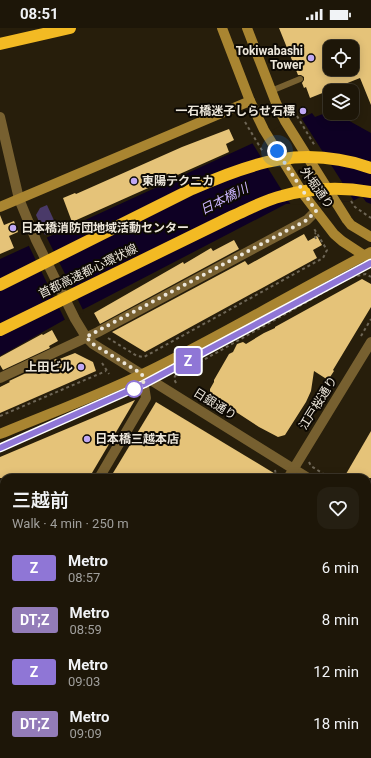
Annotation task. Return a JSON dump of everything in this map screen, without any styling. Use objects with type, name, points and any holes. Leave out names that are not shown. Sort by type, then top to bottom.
[{"type":"highway","points":[[0,44],[70,28]]},
{"type":"highway","points":[[0,285],[192,189],[216,178],[254,165],[285,158],[317,157],[345,161],[371,168]]},
{"type":"highway","name":"首都高速都心環状線","points":[[0,330],[268,200],[296,192],[320,189],[341,189],[371,192]]},
{"type":"street","name":"外堀通り","points":[[222,28],[250,101],[264,130],[316,211],[342,241],[368,256]]},
{"type":"street","name":"外堀通り","points":[[247,28],[271,91],[285,121],[347,220],[351,225],[371,238]]},
{"type":"street","points":[[0,207],[250,101]]},
{"type":"street","name":"日銀通り","points":[[0,121],[19,199],[36,240],[75,319],[86,337],[93,344],[301,474]]},
{"type":"street","points":[[0,378],[76,341],[98,332],[307,220],[316,211]]},
{"type":"street","points":[[0,434],[142,374],[368,256]]},
{"type":"street","name":"江戸桜通り","points":[[290,474],[371,342]]},
{"type":"street","points":[[100,474],[146,398],[142,374]]},
{"type":"lane","points":[[271,91],[300,79]]},
{"type":"path","points":[[355,207],[370,217],[371,213]]},
{"type":"path","points":[[98,332],[137,356],[144,356],[323,258],[327,250],[307,220]]},
{"type":"path","points":[[316,233],[314,234],[316,239]]},
{"type":"path","points":[[182,387],[176,383],[174,379],[175,376],[351,277],[366,274],[371,277]]},
{"type":"path","points":[[359,339],[371,319]]},
{"type":"path","points":[[100,359],[109,374]]},
{"type":"path","points":[[0,416],[106,371]]},
{"type":"path","points":[[311,466],[324,474]]},
{"type":"shaded area","points":[[47,205],[58,229],[45,235],[36,215],[40,208]]},
{"type":"water","name":"日本橋川","points":[[312,113],[315,117],[323,114],[323,120],[348,120],[371,133],[371,204],[366,202],[362,196],[353,201],[286,204],[82,310],[0,356],[0,259],[251,144]]},
{"type":"pier","points":[[300,116],[354,201],[291,205],[251,141]]},
{"type":"pier","points":[[46,236],[84,312],[66,322],[28,244]]},
{"type":"building","name":"Tokiwabashi Tower","points":[[279,28],[371,28],[371,105],[360,78],[345,84],[323,84],[323,93],[310,98],[306,87],[304,88],[302,83],[304,77],[298,75]]},
{"type":"building","name":"東陽テクニカ","points":[[229,129],[234,140],[226,144],[229,152],[72,222],[63,198],[75,193],[76,194],[182,147]]},
{"type":"building","points":[[0,215],[4,225],[14,221],[18,232],[9,236],[14,248],[0,254]]},
{"type":"building","points":[[304,234],[308,241],[317,236],[322,245],[313,250],[317,258],[145,352],[112,332],[245,261],[248,265]]},
{"type":"building","points":[[234,240],[239,249],[100,324],[94,313],[183,262],[184,264],[211,248],[213,251]]},
{"type":"building","points":[[362,279],[371,284],[371,307],[328,380],[314,371],[311,391],[306,402],[285,435],[278,437],[259,427],[210,395],[210,389],[214,380],[229,354],[233,352],[237,344],[243,342],[246,344]]},
{"type":"building","points":[[52,330],[58,341],[49,346],[50,348],[3,370],[0,365],[0,357]]},
{"type":"building","points":[[75,353],[93,362],[96,371],[0,413],[0,387],[10,382],[9,381],[56,359],[57,360]]},
{"type":"building","points":[[135,400],[91,474],[0,474],[0,457]]},
{"type":"building","points":[[156,402],[275,474],[112,474]]},
{"type":"building","points":[[371,431],[371,474],[346,474]]},
{"type":"metro line","name":"Z","points":[[0,448],[133,390],[342,277],[371,263]]},
{"type":"place","name":"Tokiwabashi Tower","points":[[311,58]]},
{"type":"place","name":"一石橋迷子しらせ石標","points":[[303,111]]},
{"type":"place","name":"東陽テクニカ","points":[[134,181]]},
{"type":"place","name":"日本橋消防団地域活動センター","points":[[13,228]]},
{"type":"place","name":"上田ビル","points":[[81,367]]},
{"type":"place","name":"日本橋三越本店","points":[[87,439]]},
{"type":"route","points":[[134,389],[144,386],[142,374],[93,344],[86,337],[307,220],[316,211],[304,195],[277,151]]}]
